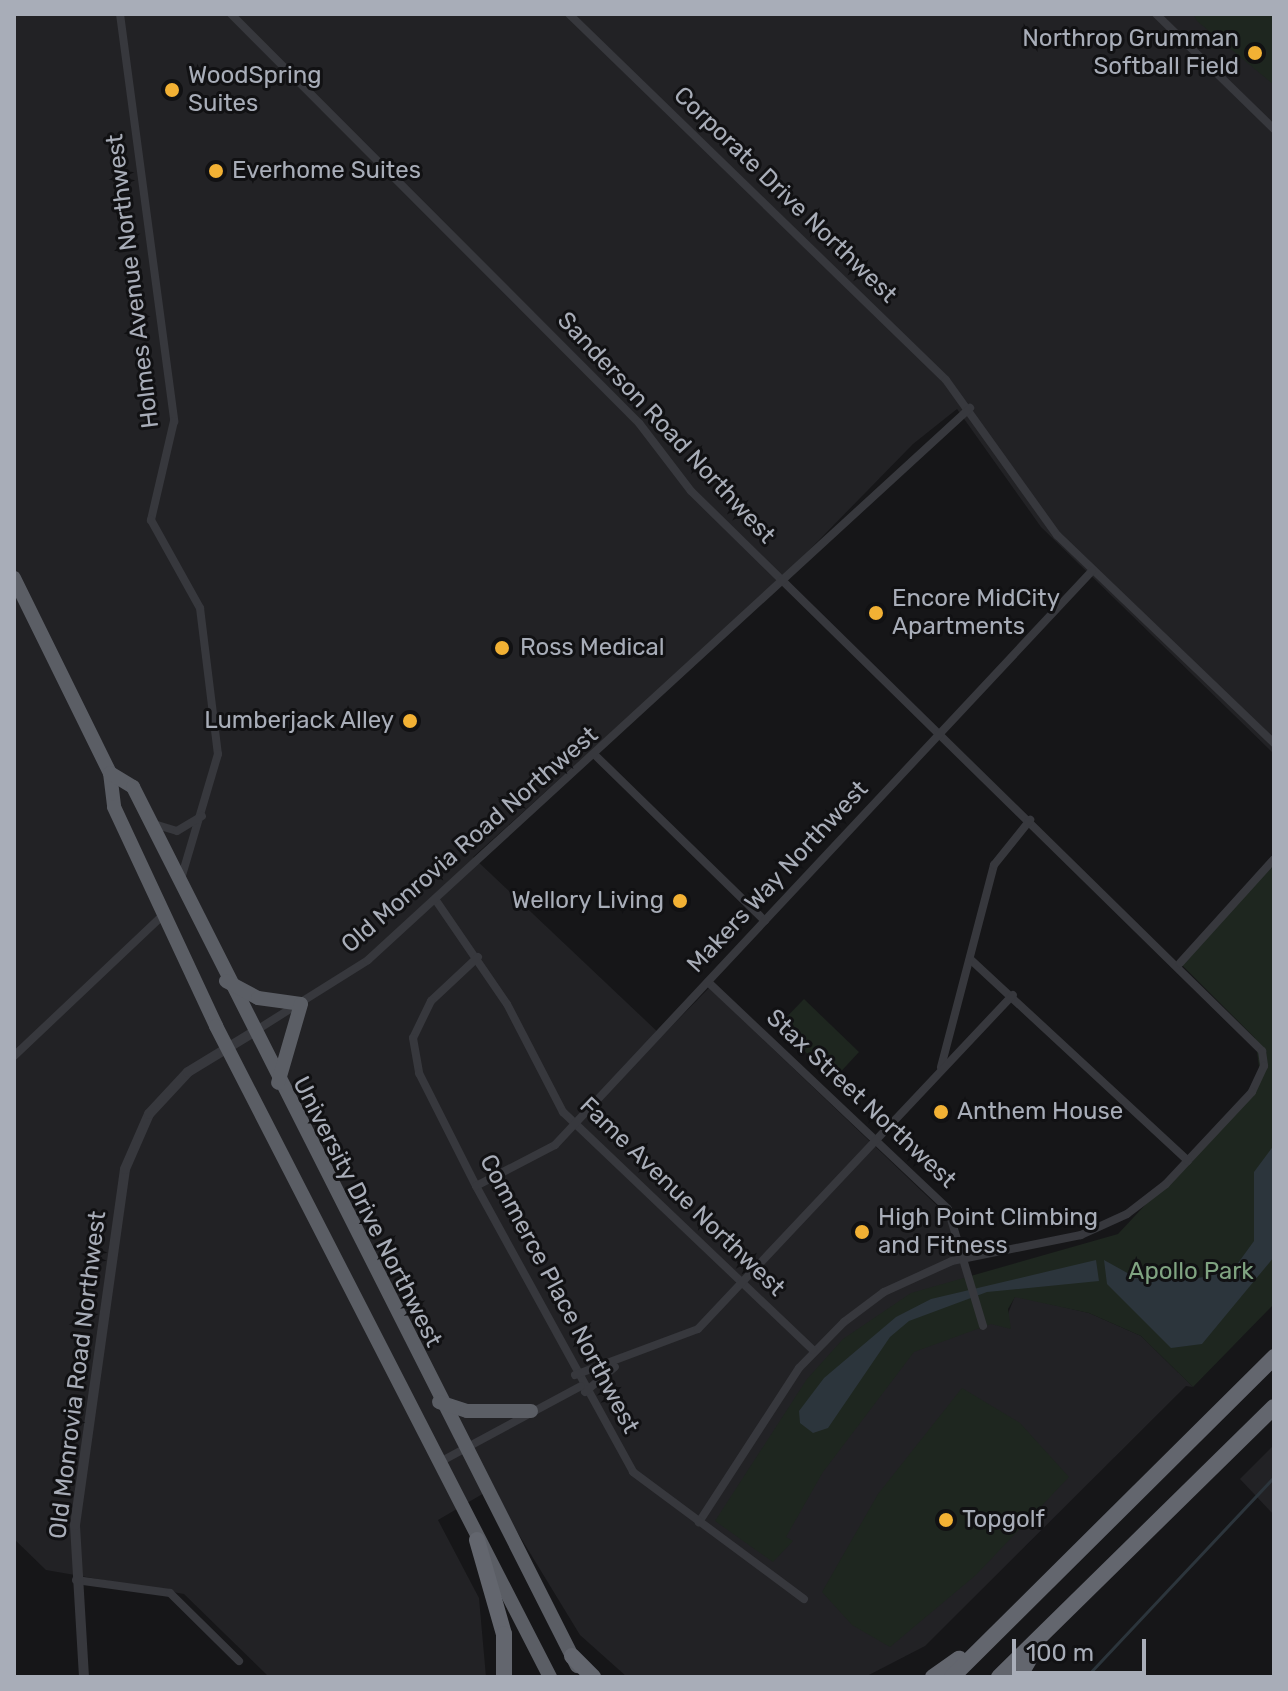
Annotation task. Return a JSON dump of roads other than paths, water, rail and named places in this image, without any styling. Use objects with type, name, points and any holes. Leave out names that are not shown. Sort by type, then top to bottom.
[{"type":"highway","name":"University Drive Northwest","points":[[14,578],[110,773],[114,807],[227,1047],[434,1458],[550,1677]]},
{"type":"highway","name":"University Drive Northwest","points":[[110,773],[133,787],[277,1084],[583,1677]]},
{"type":"highway","points":[[225,980],[258,998],[301,1004],[277,1084]]},
{"type":"highway","points":[[952,1677],[1274,1357]]},
{"type":"highway","points":[[439,1402],[467,1411],[531,1411]]},
{"type":"highway","points":[[999,1677],[1274,1407]]},
{"type":"highway","points":[[477,1540],[504,1634],[504,1677]]},
{"type":"highway","points":[[1019,1677],[1045,1631]]},
{"type":"highway","points":[[933,1677],[997,1633]]},
{"type":"highway","points":[[572,1656],[593,1677]]},
{"type":"street","name":"Holmes Avenue Northwest","points":[[120,14],[174,421],[151,520],[200,608],[218,754],[205,813],[179,883]]},
{"type":"street","name":"Sanderson Road Northwest","points":[[231,14],[639,423],[691,491],[1255,1038],[1264,1066],[1252,1092],[1188,1161],[1141,1205],[1098,1228],[965,1257],[884,1292],[813,1350],[699,1522]]},
{"type":"street","name":"Corporate Drive Northwest","points":[[569,14],[970,408],[1038,512],[1092,571],[1274,743]]},
{"type":"street","points":[[1156,14],[1274,129]]},
{"type":"street","name":"Old Monrovia Road Northwest","points":[[84,1677],[76,1580],[79,1484],[125,1169],[149,1114],[188,1072],[368,960],[785,582],[901,465],[970,408]]},
{"type":"street","name":"Makers Way Northwest","points":[[476,1186],[555,1145],[1092,571]]},
{"type":"street","points":[[596,756],[765,921]]},
{"type":"street","points":[[149,821],[177,831],[205,813]]},
{"type":"street","points":[[940,1070],[994,865],[1030,820]]},
{"type":"street","points":[[1180,963],[1274,859]]},
{"type":"street","name":"Fame Avenue Northwest","points":[[435,899],[478,957],[574,1124],[813,1350]]},
{"type":"street","points":[[14,1056],[163,915]]},
{"type":"street","name":"Commerce Place Northwest","points":[[478,957],[431,1001],[413,1038],[419,1073],[476,1186],[575,1375],[633,1472],[804,1599]]},
{"type":"street","points":[[970,959],[1013,995],[1188,1161]]},
{"type":"street","name":"Stax Street Northwest","points":[[708,982],[948,1209],[965,1257],[983,1326]]},
{"type":"street","points":[[575,1375],[618,1364],[691,1334],[1013,995]]},
{"type":"street","points":[[434,1458],[583,1389],[618,1364]]},
{"type":"street","points":[[434,1458],[462,1447]]},
{"type":"street","points":[[76,1580],[170,1593],[239,1661]]},
{"type":"waterway","points":[[1086,1677],[1274,1477]]},
{"type":"place","name":"Northrop Grumman Softball Field","points":[[1255,53]]},
{"type":"place","name":"WoodSpring Suites","points":[[172,90]]},
{"type":"place","name":"Everhome Suites","points":[[216,171]]},
{"type":"place","name":"Encore MidCity Apartments","points":[[876,613]]},
{"type":"place","name":"Ross Medical","points":[[502,648]]},
{"type":"place","name":"Lumberjack Alley","points":[[410,721]]},
{"type":"place","name":"Wellory Living","points":[[680,901]]},
{"type":"place","name":"Anthem House","points":[[941,1112]]},
{"type":"place","name":"High Point Climbing and Fitness","points":[[862,1232]]},
{"type":"place","name":"Topgolf","points":[[946,1520]]},
{"type":"park label","name":"Apollo Park","points":[[1191,1272]]}]
